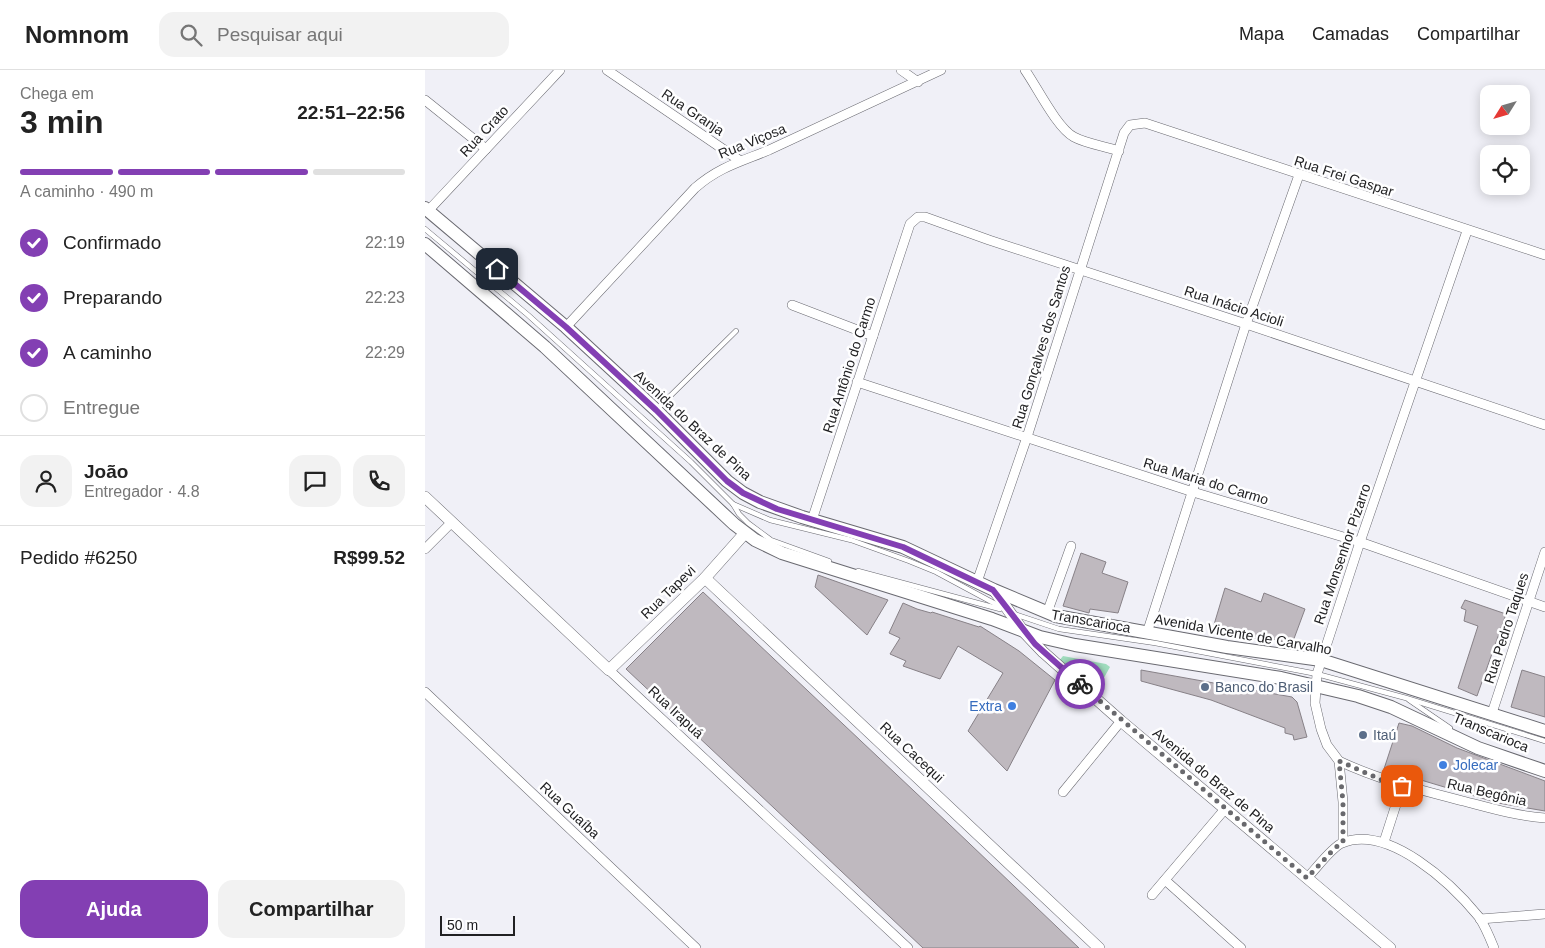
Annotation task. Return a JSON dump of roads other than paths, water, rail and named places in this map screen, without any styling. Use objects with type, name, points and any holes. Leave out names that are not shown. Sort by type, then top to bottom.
[{"type":"main road","name":"Avenida do Braz de Pina","points":[[427,210],[566,327],[656,410],[727,481],[743,493],[777,509],[903,547],[993,590],[1023,631],[1039,648],[1121,722],[1390,948]]},
{"type":"main road","name":"Avenida do Braz de Pina","points":[[425,244],[545,347],[745,533],[782,553],[1023,631]]},
{"type":"main road","name":"Rua Irapuá","points":[[425,497],[609,670]]},
{"type":"main road","name":"Rua Tapevi","points":[[609,670],[705,578],[745,533]]},
{"type":"main road","name":"Rua Cacequi","points":[[705,578],[1099,948]]},
{"type":"main road","name":"Avenida Vicente de Carvalho","points":[[993,590],[1047,613],[1067,619],[1321,660],[1545,731]]},
{"type":"main road","points":[[1023,631],[1075,645],[1317,679],[1391,707],[1459,740],[1545,772]]},
{"type":"street","name":"Rua Crato","points":[[427,210],[560,70]]},
{"type":"street","name":"Rua Granja","points":[[607,70],[739,160]]},
{"type":"street","points":[[901,70],[918,82]]},
{"type":"street","name":"Rua Viçosa","points":[[566,327],[695,188],[716,171],[739,160],[769,150],[941,70]]},
{"type":"street","points":[[1025,70],[1060,124],[1069,134],[1119,151]]},
{"type":"street","points":[[425,100],[486,149]]},
{"type":"street","name":"Rua Gonçalves dos Santos","points":[[977,582],[1027,437],[1079,270],[1119,151],[1127,129],[1135,123]]},
{"type":"street","name":"Rua Frei Gaspar","points":[[1135,123],[1145,124],[1545,255]]},
{"type":"street","points":[[1147,633],[1247,324],[1299,175]]},
{"type":"street","name":"Rua Inácio Acioli","points":[[914,220],[918,217],[925,217],[1545,425]]},
{"type":"street","name":"Rua Antônio do Carmo","points":[[812,520],[908,230],[914,220]]},
{"type":"street","name":"Rua Monsenhor Pizarro","points":[[1343,842],[1343,802],[1339,761],[1327,745],[1321,730],[1315,703],[1317,679],[1321,660],[1360,542],[1467,231]]},
{"type":"street","points":[[792,305],[873,336]]},
{"type":"street","name":"Rua Maria do Carmo","points":[[857,382],[1193,492],[1360,542],[1545,607]]},
{"type":"street","points":[[425,550],[452,522]]},
{"type":"street","points":[[1047,613],[1071,546]]},
{"type":"street","name":"Rua Pedro Taques","points":[[1492,713],[1545,552]]},
{"type":"street","name":"Rua Irapuá","points":[[609,670],[908,948]]},
{"type":"street","name":"Rua Guaíba","points":[[425,692],[696,948]]},
{"type":"street","points":[[1063,792],[1121,722]]},
{"type":"street","name":"Rua Begônia","points":[[1339,761],[1375,777],[1402,786],[1515,814],[1545,818]]},
{"type":"street","points":[[1384,842],[1402,786]]},
{"type":"street","points":[[1152,895],[1225,809]]},
{"type":"street","points":[[1307,878],[1343,842],[1371,840],[1384,842],[1420,863],[1442,879],[1480,919],[1494,948]]},
{"type":"street","points":[[1165,880],[1241,948]]},
{"type":"street","points":[[1480,919],[1545,914]]},
{"type":"lane","name":"Transcarioca","points":[[425,229],[528,315],[691,462],[733,504],[748,523],[771,540],[845,567],[1009,612],[1059,629],[1155,643],[1405,698],[1545,741]]},
{"type":"lane","points":[[656,410],[736,331]]},
{"type":"lane","name":"Transcarioca","points":[[733,504],[770,520],[851,540],[909,561],[936,572],[1009,612]]},
{"type":"lane","name":"Transcarioca","points":[[1405,698],[1457,732],[1545,766]]},
{"type":"place","name":"Banco do Brasil","points":[[1205,687]]},
{"type":"place","name":"Extra","points":[[1012,706]]},
{"type":"place","name":"Itaú","points":[[1363,735]]},
{"type":"place","name":"Jolecar","points":[[1443,765]]}]
